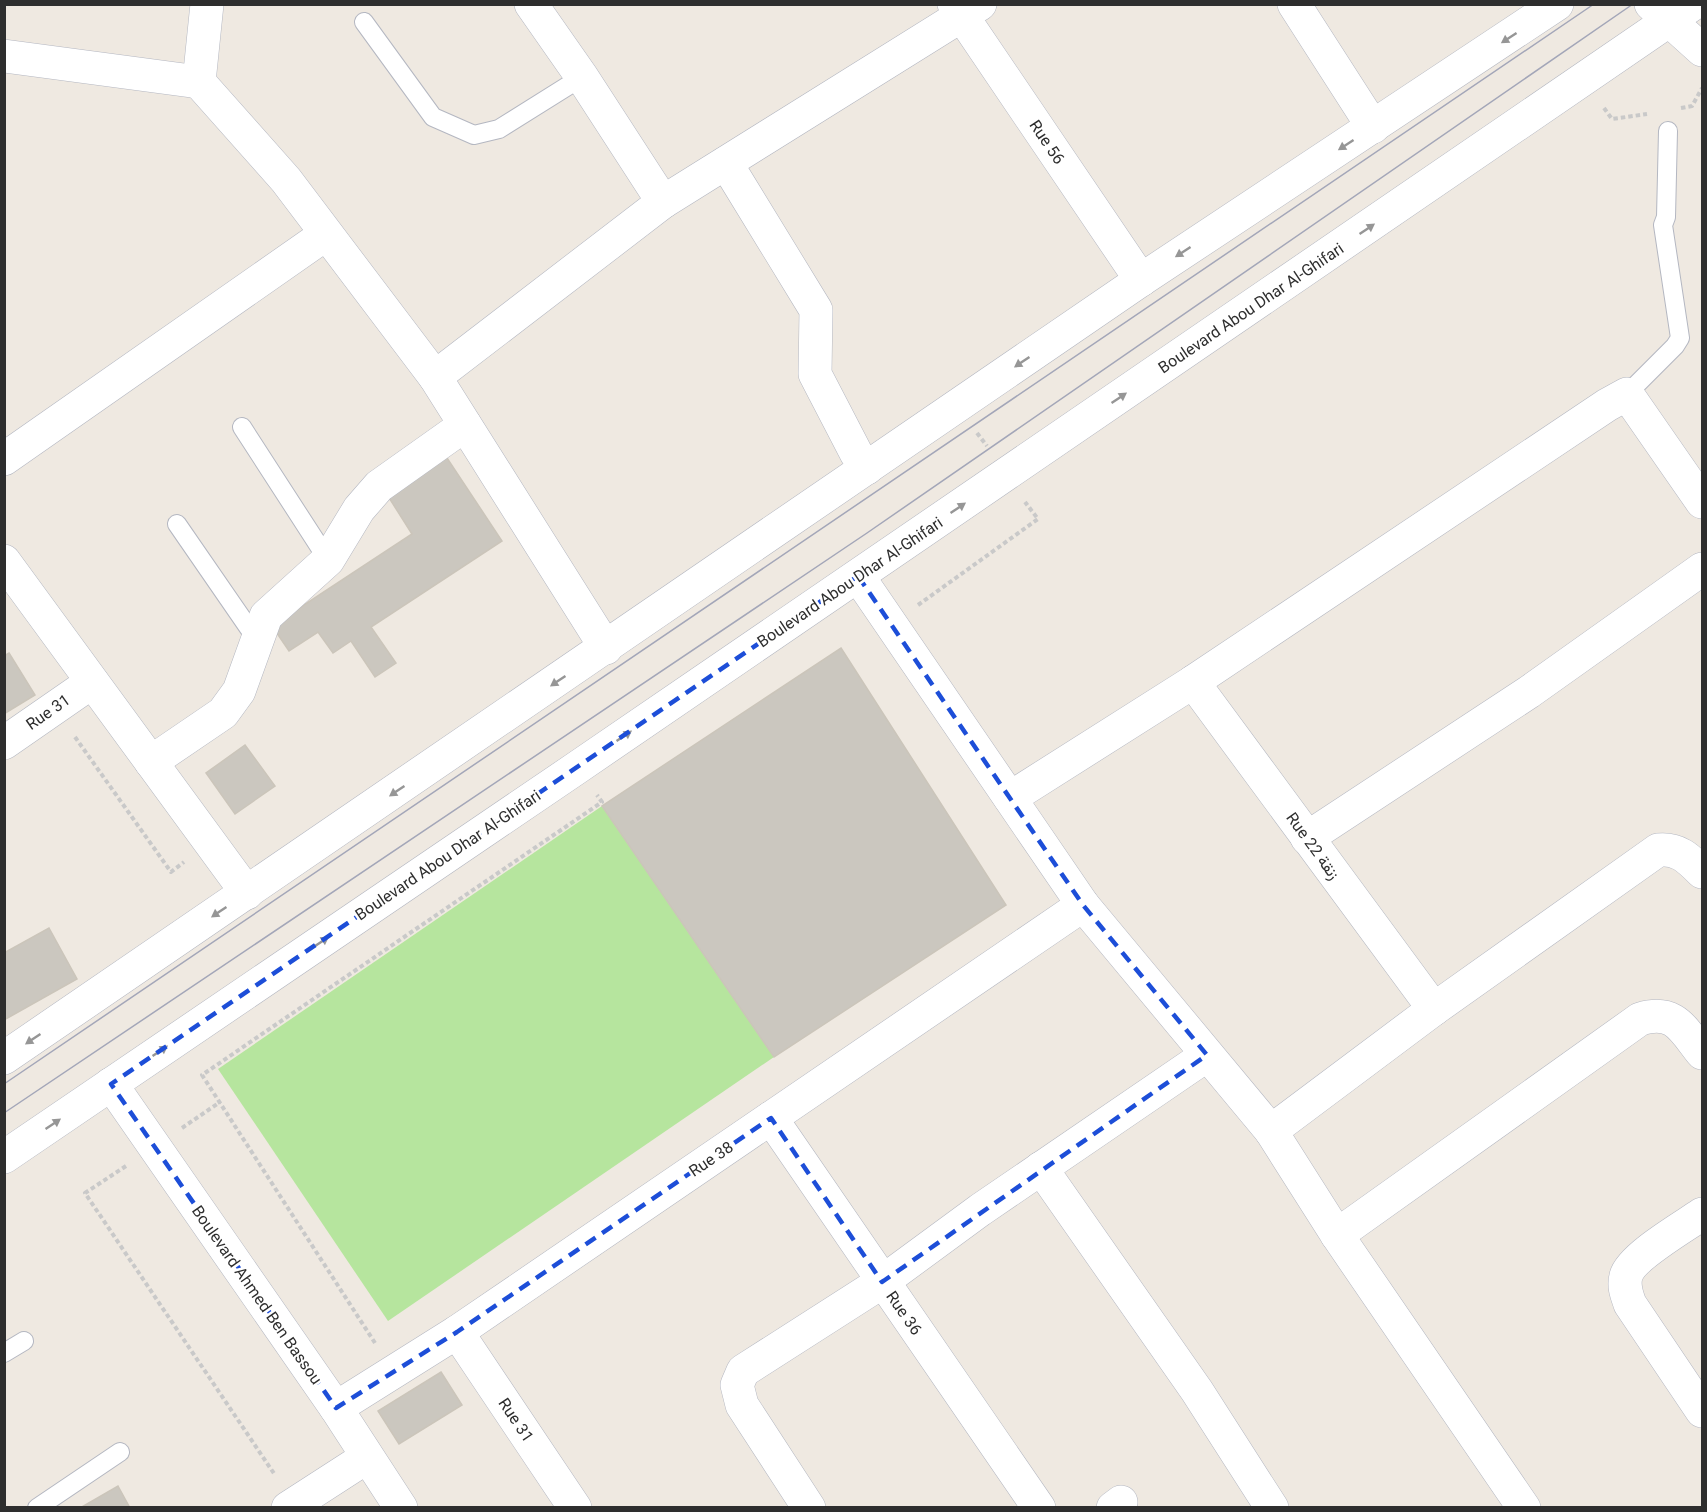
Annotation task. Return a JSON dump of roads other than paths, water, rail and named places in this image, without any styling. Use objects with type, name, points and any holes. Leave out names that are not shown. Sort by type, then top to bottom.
[{"type":"street","points":[[199,82],[207,4]]},
{"type":"street","points":[[531,4],[582,77],[663,202]]},
{"type":"street","points":[[1294,4],[1373,127]]},
{"type":"street","points":[[4,1058],[1141,280],[1557,4]]},
{"type":"street","points":[[435,377],[663,202],[965,8]]},
{"type":"street","name":"Rue 56","points":[[965,8],[1141,280]]},
{"type":"street","points":[[1671,10],[1702,50]]},
{"type":"street","name":"Boulevard Abou Dhar Al-Ghifari","points":[[4,1157],[858,576],[1671,10]]},
{"type":"street","points":[[4,56],[199,82],[279,171],[435,377],[606,648]]},
{"type":"street","points":[[726,163],[816,310],[815,374],[856,453],[867,468]]},
{"type":"street","points":[[4,459],[327,234]]},
{"type":"street","points":[[1010,798],[1193,682],[1607,405],[1627,394],[1702,502]]},
{"type":"street","points":[[151,762],[223,712],[239,691],[266,616],[328,560],[359,509],[380,486],[465,425]]},
{"type":"street","points":[[4,561],[247,893]]},
{"type":"street","points":[[1307,838],[1529,692],[1702,569]]},
{"type":"street","points":[[858,576],[1083,905],[1270,1131],[1337,1235],[1524,1508]]},
{"type":"street","name":"Rue 31","points":[[4,743],[92,682]]},
{"type":"street","name":"Rue 22 زنقة","points":[[1193,682],[1434,1009]]},
{"type":"street","points":[[1270,1131],[1434,1009],[1658,850],[1676,851],[1686,856],[1702,872]]},
{"type":"street","name":"Rue 38","points":[[336,1408],[457,1332],[1083,905]]},
{"type":"street","points":[[1337,1235],[1640,1019],[1655,1015],[1669,1017],[1679,1025],[1702,1053]]},
{"type":"street","points":[[809,1508],[742,1405],[737,1385],[743,1371],[882,1282],[980,1210],[1207,1055]]},
{"type":"street","name":"Boulevard Ahmed Ben Bassou","points":[[111,1084],[336,1408],[401,1508]]},
{"type":"street","name":"Rue 36","points":[[771,1118],[1039,1508]]},
{"type":"street","points":[[1041,1168],[1197,1391],[1272,1508]]},
{"type":"street","points":[[1702,1214],[1635,1261],[1626,1275],[1624,1289],[1630,1304],[1702,1411]]},
{"type":"street","name":"Rue 31","points":[[457,1332],[575,1508]]},
{"type":"street","points":[[291,1506],[367,1456]]},
{"type":"lane","points":[[364,22],[433,117],[474,135],[499,129],[582,77]]},
{"type":"lane","points":[[1627,394],[1675,346],[1680,338],[1663,225],[1666,217],[1668,131]]},
{"type":"lane","points":[[242,427],[328,560]]},
{"type":"lane","points":[[177,524],[257,640]]},
{"type":"lane","points":[[4,1353],[24,1341]]},
{"type":"lane","points":[[37,1508],[120,1452]]},
{"type":"tram line","points":[[4,1084],[1594,4]]},
{"type":"tram line","points":[[4,1113],[867,533],[1633,4]]}]
